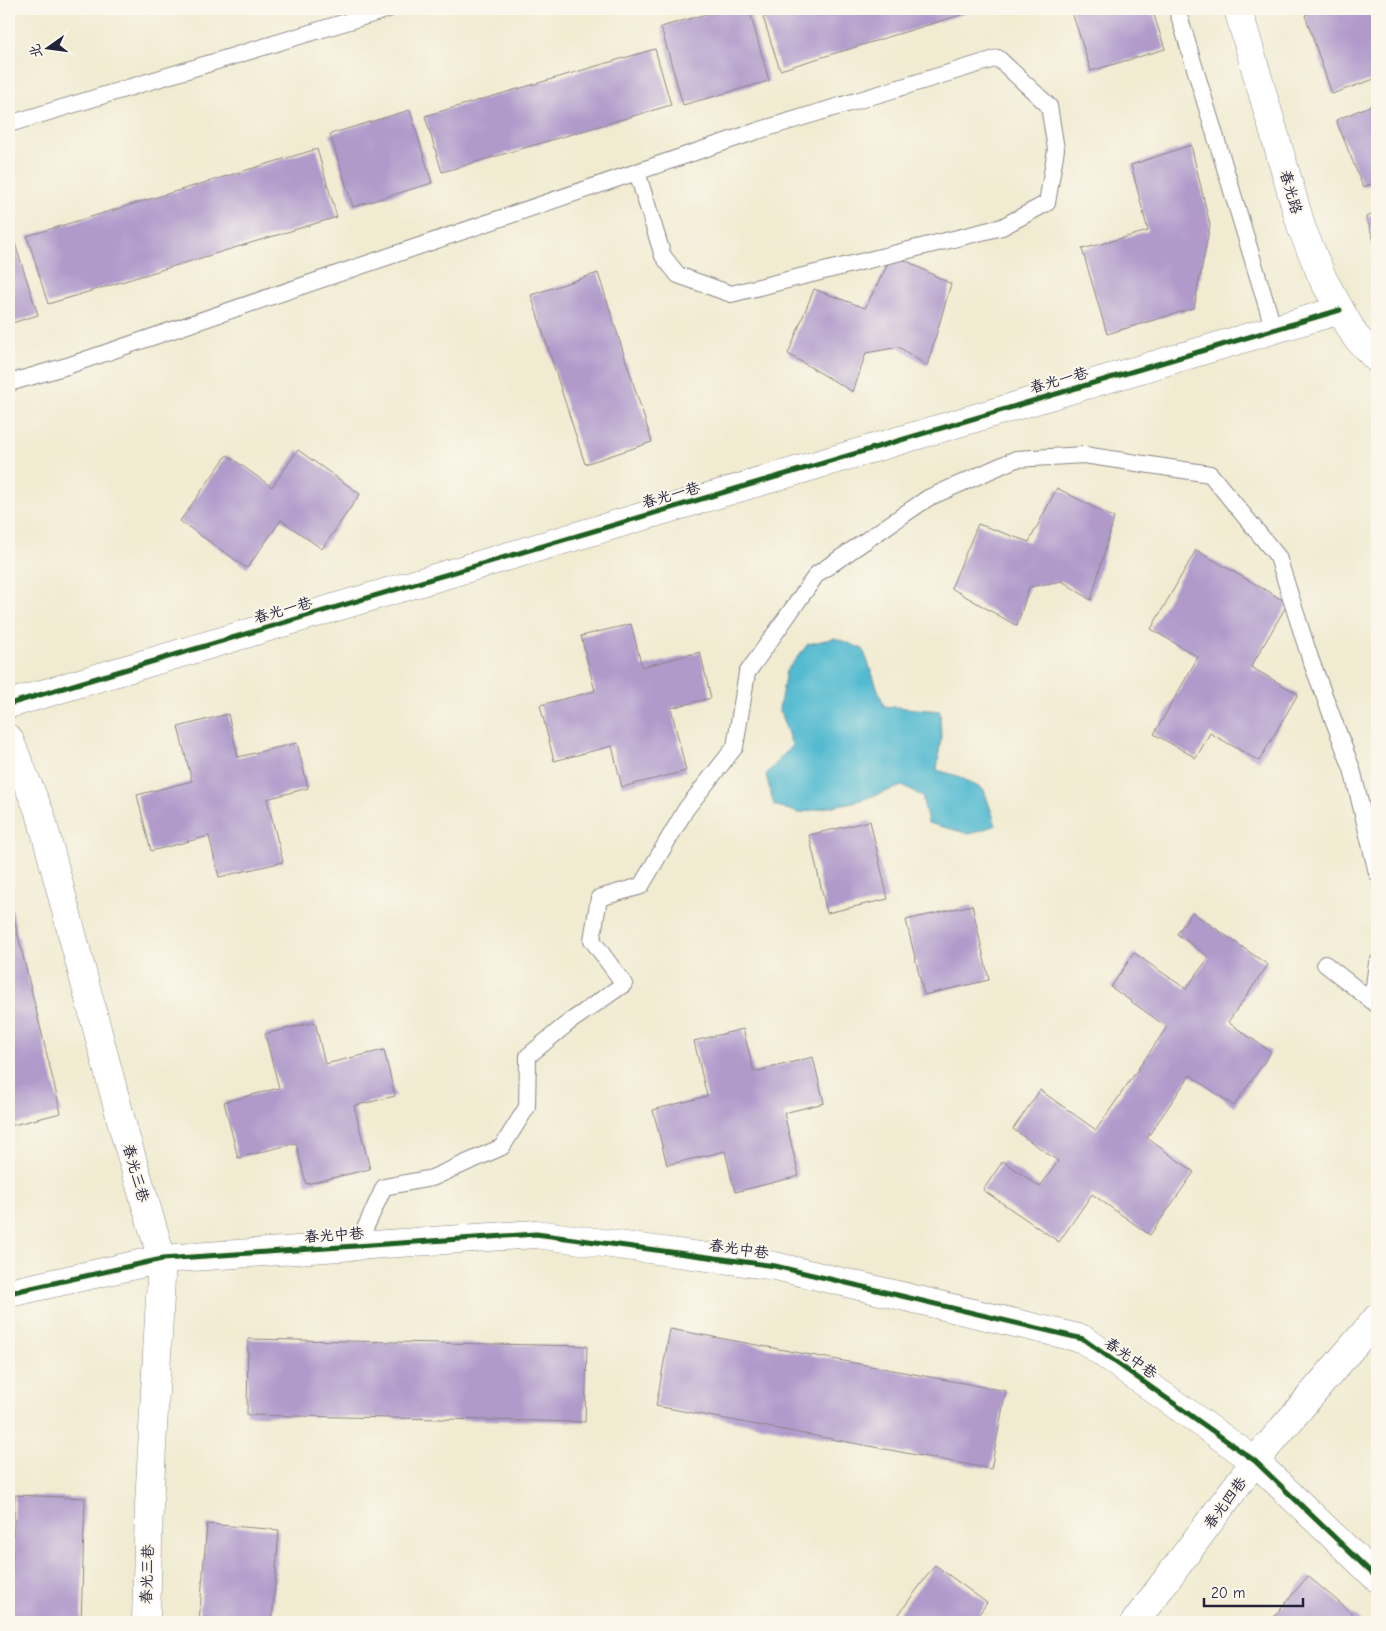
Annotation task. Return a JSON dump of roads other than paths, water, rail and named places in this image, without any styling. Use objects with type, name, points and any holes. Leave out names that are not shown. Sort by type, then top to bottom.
[{"type":"street","name":"春光路","points":[[1238,9],[1302,229],[1323,279],[1354,336],[1377,359]]},
{"type":"street","name":"春光一巷","points":[[9,704],[1340,310]]},
{"type":"street","name":"春光三巷","points":[[9,739],[41,816],[125,1135],[162,1259],[149,1505],[146,1622]]},
{"type":"street","name":"春光中巷","points":[[9,1293],[162,1259],[536,1234],[775,1266],[1083,1339],[1255,1462],[1377,1578]]},
{"type":"street","name":"春光四巷","points":[[1135,1622],[1255,1462],[1377,1318]]},
{"type":"lane","points":[[9,124],[389,9]]},
{"type":"lane","points":[[1177,9],[1274,330]]},
{"type":"lane","points":[[9,384],[67,366],[757,131],[998,58],[1049,106],[1056,149],[1047,203],[1002,227],[731,294],[678,276],[662,256],[637,172]]},
{"type":"lane","points":[[357,1246],[384,1187],[432,1178],[502,1147],[526,1107],[528,1056],[568,1023],[624,984],[592,940],[599,898],[642,886],[686,809],[735,747],[747,672],[817,574],[928,498],[1016,459],[1084,455],[1210,474],[1278,557],[1310,658],[1352,769],[1377,873]]},
{"type":"lane","points":[[1375,1003],[1377,963]]},
{"type":"lane","points":[[1324,964],[1375,1003]]},
{"type":"water","points":[[835,638],[863,649],[884,706],[940,711],[941,737],[937,770],[958,776],[984,790],[996,825],[970,834],[928,823],[922,796],[902,786],[858,801],[799,813],[774,805],[766,775],[792,745],[779,709],[786,671],[808,644]]}]
